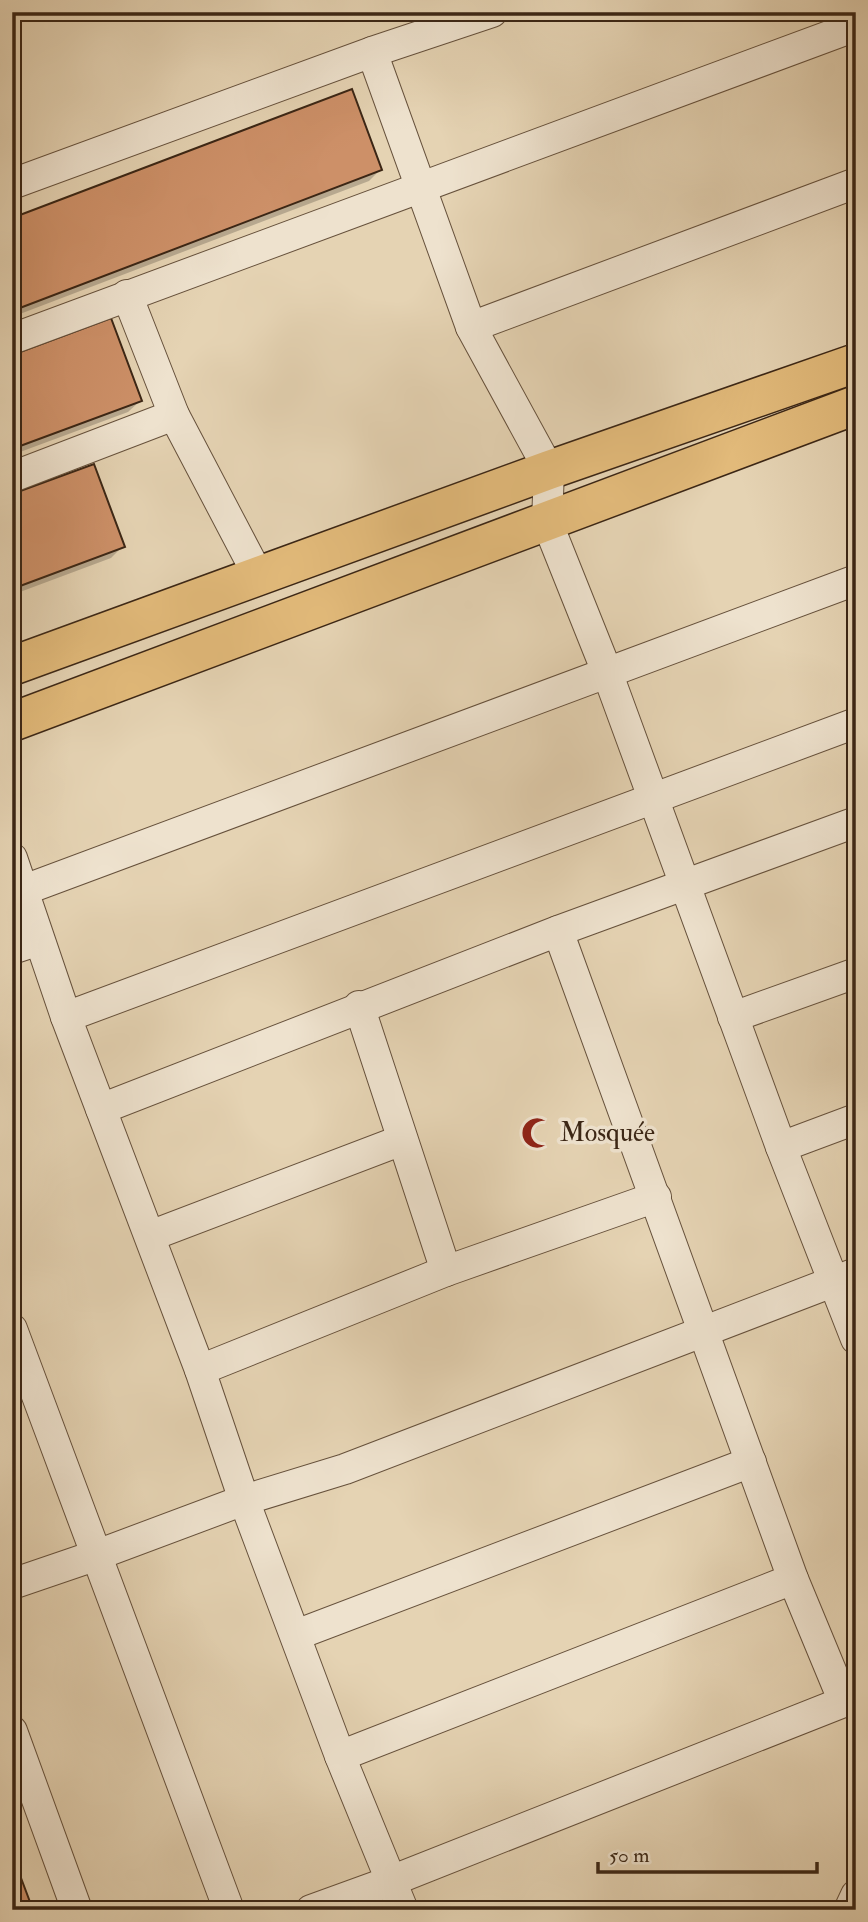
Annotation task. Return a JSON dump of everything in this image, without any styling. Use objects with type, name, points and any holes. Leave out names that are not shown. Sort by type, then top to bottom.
[{"type":"main road","points":[[12,666],[550,470],[856,363]]},
{"type":"main road","points":[[12,722],[856,405]]},
{"type":"street","points":[[12,184],[372,52],[492,12]]},
{"type":"street","points":[[12,339],[856,26]]},
{"type":"street","points":[[372,52],[471,327],[550,470],[547,522],[607,672],[781,1147],[845,1277],[856,1339]]},
{"type":"street","points":[[471,327],[856,183]]},
{"type":"street","points":[[127,295],[174,415],[259,577]]},
{"type":"street","points":[[12,477],[174,415]]},
{"type":"street","points":[[24,890],[856,580]]},
{"type":"street","points":[[66,1017],[856,723]]},
{"type":"street","points":[[101,1109],[558,930],[856,822]]},
{"type":"street","points":[[12,858],[24,890],[25,944],[66,1017],[200,1370],[244,1500],[340,1756],[403,1910]]},
{"type":"street","points":[[311,1910],[391,1881],[850,1699],[793,1579],[558,930]]},
{"type":"street","points":[[733,1017],[856,973]]},
{"type":"street","points":[[359,1006],[446,1271]]},
{"type":"street","points":[[781,1147],[856,1119]]},
{"type":"street","points":[[150,1236],[402,1140]]},
{"type":"street","points":[[200,1370],[446,1271],[656,1197]]},
{"type":"street","points":[[12,1584],[244,1500],[345,1469],[845,1277]]},
{"type":"street","points":[[12,1328],[229,1910]]},
{"type":"street","points":[[296,1635],[751,1462]]},
{"type":"street","points":[[340,1756],[793,1579]]},
{"type":"street","points":[[12,1731],[77,1910]]},
{"type":"street","points":[[849,1910],[856,1895]]},
{"type":"building","points":[[352,89],[382,170],[12,311],[12,218]]},
{"type":"building","points":[[111,318],[142,401],[12,449],[12,355]]},
{"type":"building","points":[[94,464],[125,547],[12,589],[12,494]]},
{"type":"building","points":[[12,1854],[33,1910],[12,1910]]},
{"type":"place","name":"Mosquée","points":[[537,1133]]}]
